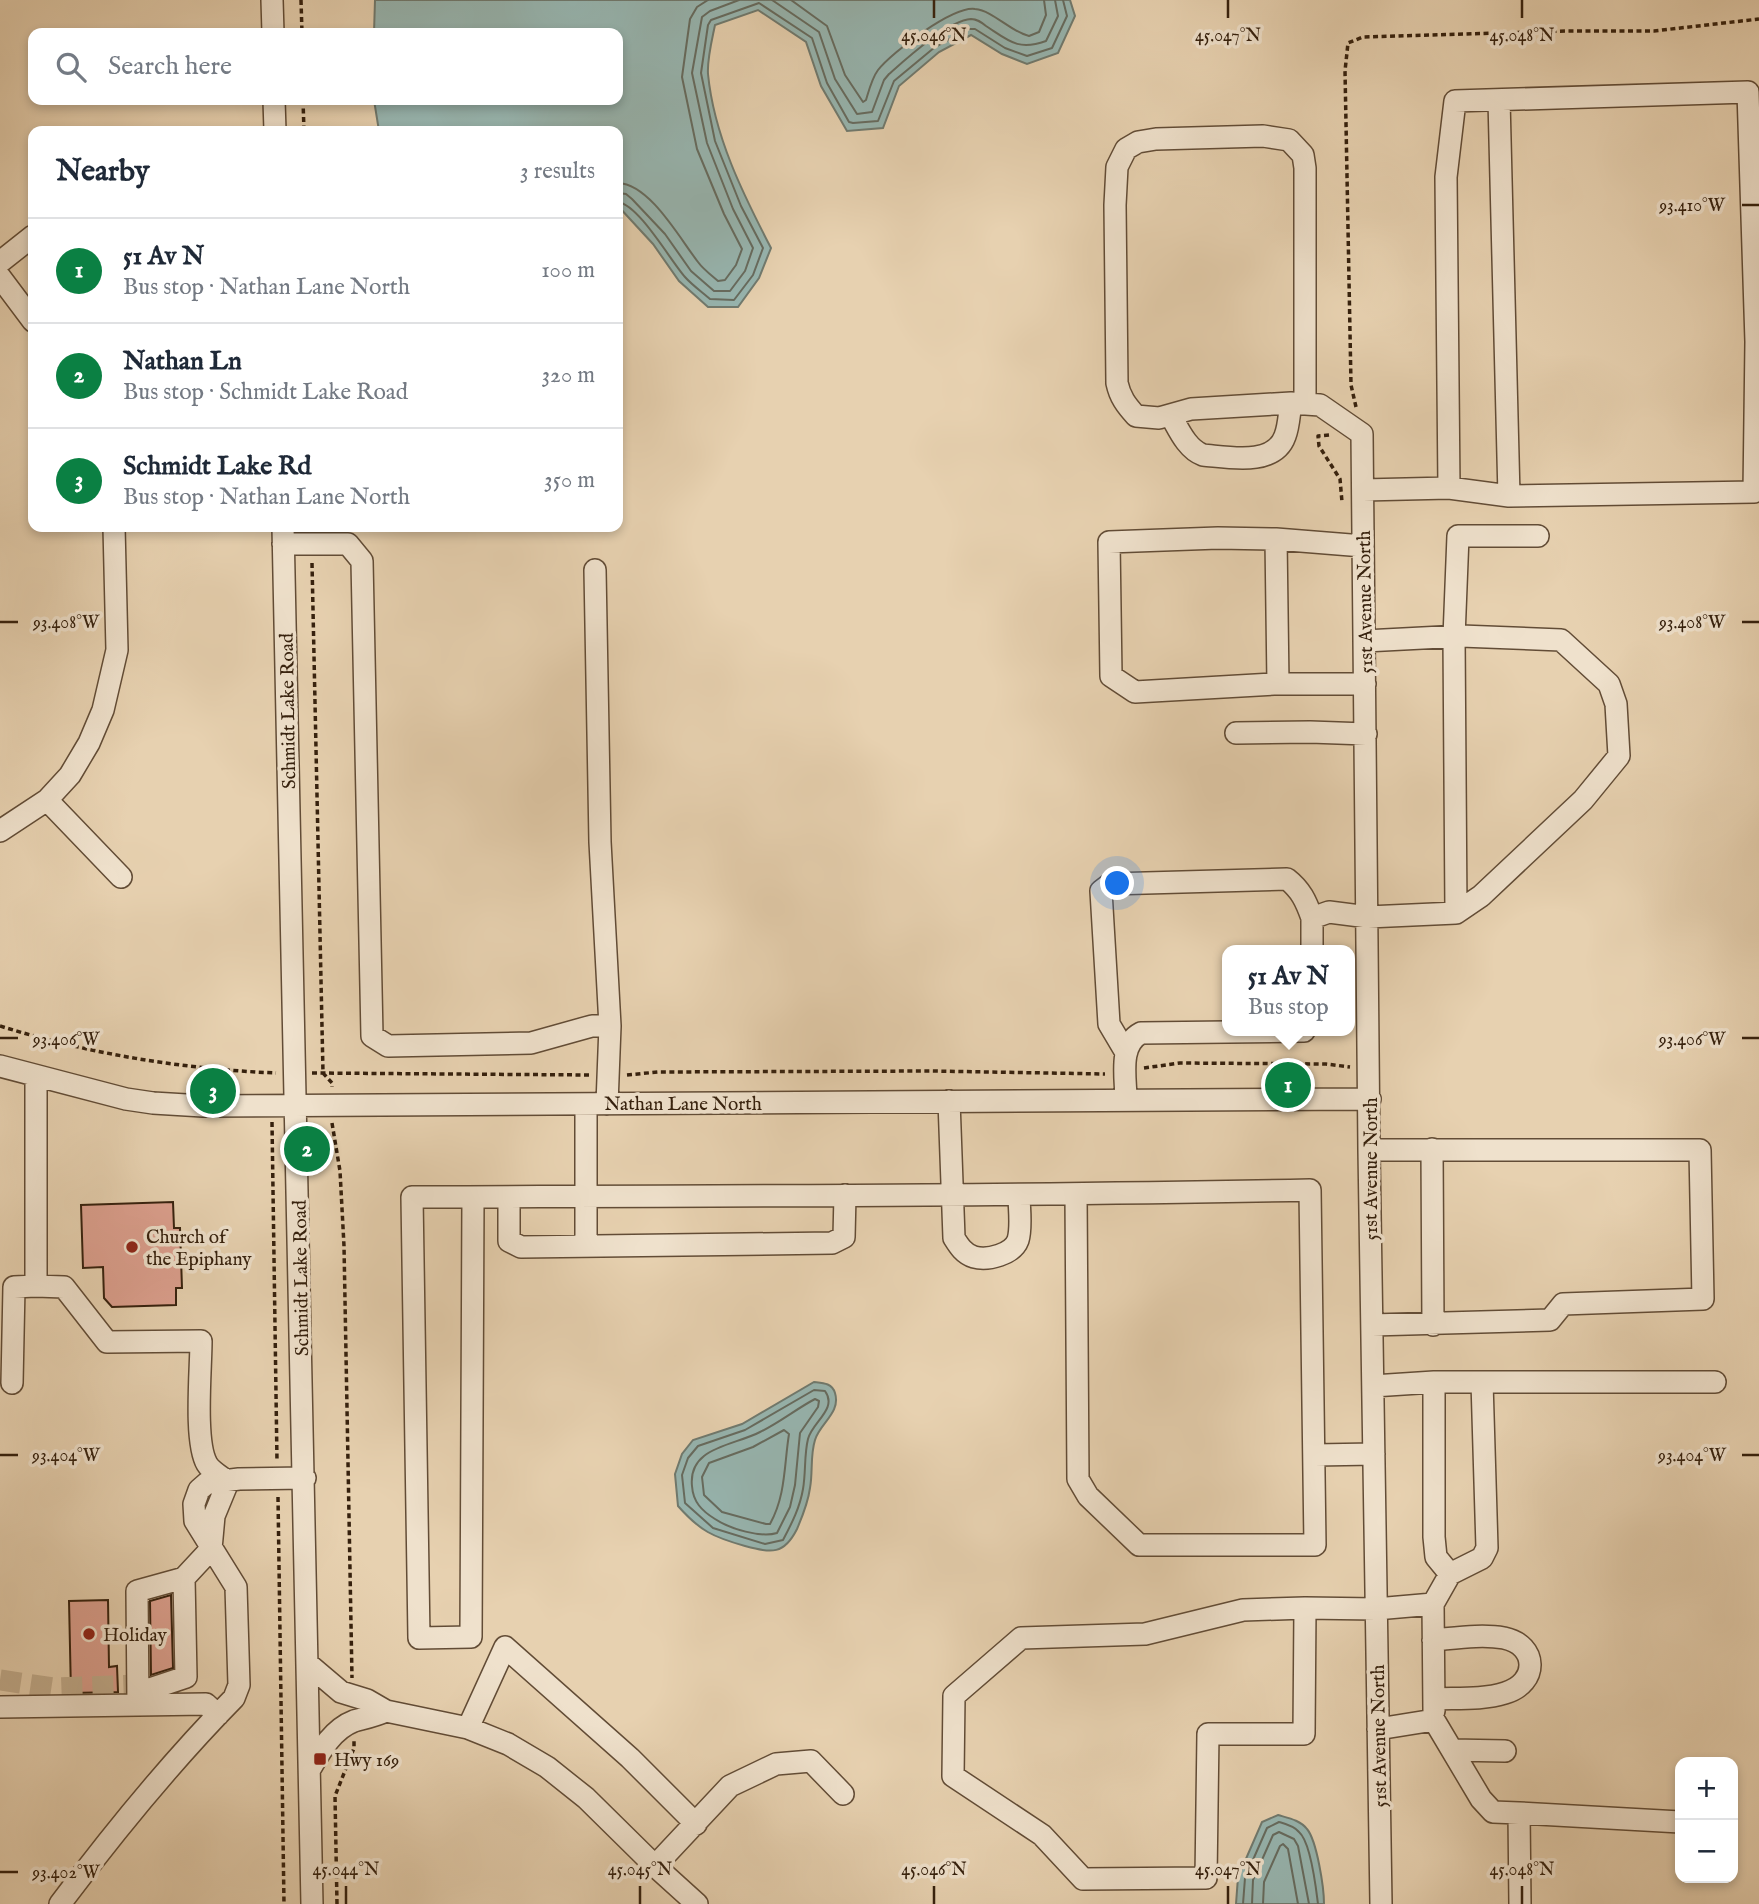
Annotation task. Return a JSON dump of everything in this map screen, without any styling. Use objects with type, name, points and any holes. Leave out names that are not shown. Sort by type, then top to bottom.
[{"type":"street","points":[[272,0],[273,28]]},
{"type":"street","points":[[1363,490],[1449,488],[1509,496],[1754,492],[1756,342],[1748,92],[1455,101],[1446,177],[1449,488]]},
{"type":"street","points":[[1499,100],[1509,496]]},
{"type":"street","points":[[274,105],[275,126]]},
{"type":"street","points":[[1171,416],[1184,438],[1196,452],[1203,455],[1254,458],[1271,452],[1285,437],[1298,403],[1305,168],[1303,155],[1289,140],[1264,136],[1156,139],[1138,142],[1126,149],[1117,167],[1115,205],[1119,395],[1136,416],[1159,418],[1191,409],[1298,403]]},
{"type":"street","points":[[0,262],[28,240]]},
{"type":"street","points":[[0,277],[28,314]]},
{"type":"street","name":"51st Avenue North","points":[[1298,403],[1320,404],[1362,434],[1369,1150],[1381,1904]]},
{"type":"street","points":[[0,831],[47,800],[70,775],[89,743],[106,698],[117,650],[114,532]]},
{"type":"street","points":[[283,535],[312,544],[348,544],[362,561],[372,1036],[388,1046],[531,1043],[592,1026],[610,1026]]},
{"type":"street","name":"Schmidt Lake Road","points":[[283,535],[312,1904]]},
{"type":"street","points":[[1456,913],[1454,637],[1458,536],[1538,536]]},
{"type":"street","points":[[1363,546],[1276,539],[1219,538],[1108,542],[1111,676],[1135,692],[1278,684],[1365,684]]},
{"type":"street","points":[[1276,539],[1278,684]]},
{"type":"street","points":[[586,1246],[584,1197],[597,1104],[607,1074],[610,1026],[600,842],[595,570]]},
{"type":"street","points":[[1312,918],[1329,912],[1368,916],[1456,913],[1481,896],[1583,800],[1619,756],[1616,704],[1609,684],[1561,640],[1454,637],[1364,641]]},
{"type":"street","points":[[1236,733],[1366,734]]},
{"type":"street","points":[[47,800],[121,877]]},
{"type":"street","points":[[1125,1061],[1108,1024],[1106,1001],[1101,891],[1110,884],[1287,879],[1305,899],[1312,918],[1312,945]]},
{"type":"street","points":[[1126,1100],[1125,1061],[1133,1038],[1141,1033],[1222,1032]]},
{"type":"street","name":"Nathan Lane North","points":[[0,1066],[99,1093],[153,1103],[332,1105],[1370,1099]]},
{"type":"street","points":[[36,1076],[36,1286]]},
{"type":"street","points":[[950,1101],[954,1238],[962,1250],[975,1257],[1002,1254],[1014,1248],[1019,1237],[1019,1195]]},
{"type":"street","points":[[1432,1149],[1433,1325]]},
{"type":"street","points":[[1369,1150],[1700,1150],[1703,1299],[1563,1304],[1550,1320],[1372,1325]]},
{"type":"street","points":[[473,1197],[471,1637],[419,1638],[412,1197],[1076,1195],[1310,1190],[1315,1545],[1139,1545],[1088,1496],[1078,1479],[1076,1195]]},
{"type":"street","points":[[509,1197],[509,1241],[521,1247],[832,1243],[844,1237],[845,1195]]},
{"type":"street","points":[[12,1383],[14,1287],[64,1287],[107,1342],[201,1341],[201,1435],[204,1454],[208,1465],[228,1482]]},
{"type":"street","points":[[1373,1386],[1434,1382],[1715,1382]]},
{"type":"street","points":[[1434,1382],[1434,1537],[1436,1557],[1450,1574]]},
{"type":"street","points":[[1482,1382],[1487,1548],[1482,1558],[1450,1574],[1433,1604],[1434,1709],[1452,1750],[1481,1799],[1493,1812],[1675,1822]]},
{"type":"street","points":[[1315,1455],[1374,1454]]},
{"type":"street","points":[[60,1904],[122,1823],[234,1698],[239,1685],[236,1587],[195,1521],[194,1504],[199,1490],[207,1482],[304,1478]]},
{"type":"street","points":[[138,1699],[137,1591],[184,1578],[211,1549]]},
{"type":"street","points":[[138,1699],[186,1677],[184,1578]]},
{"type":"street","points":[[1305,1608],[1304,1734],[1208,1734],[1206,1878],[1083,1880],[1042,1835],[953,1776],[954,1696],[1021,1638],[1145,1634],[1243,1610],[1305,1608],[1376,1609],[1433,1604]]},
{"type":"street","points":[[1378,1729],[1434,1709],[1504,1694],[1524,1684],[1530,1672],[1530,1662],[1516,1642],[1504,1638],[1433,1640]]},
{"type":"street","points":[[468,1728],[505,1647],[630,1758],[696,1824]]},
{"type":"street","points":[[308,1664],[341,1692],[368,1700],[386,1711],[468,1728],[508,1744],[547,1766],[586,1798],[697,1904]]},
{"type":"street","points":[[0,1707],[43,1696],[138,1699],[206,1704],[218,1715]]},
{"type":"street","points":[[310,1769],[321,1749],[337,1731],[353,1721],[386,1711]]},
{"type":"street","points":[[1452,1750],[1505,1751]]},
{"type":"street","points":[[655,1866],[730,1786],[776,1764],[811,1761],[843,1794]]},
{"type":"street","points":[[1519,1813],[1520,1904]]},
{"type":"path","points":[[301,0],[302,28]]},
{"type":"path","points":[[303,105],[304,126]]},
{"type":"path","points":[[312,544],[323,1073],[332,1083],[332,1133],[340,1171],[344,1246],[353,1653],[351,1696]]},
{"type":"path","points":[[0,1026],[41,1039],[133,1060],[295,1074],[932,1071],[1097,1075],[1125,1061],[1326,1064],[1370,1070]]},
{"type":"path","points":[[337,1904],[335,1796],[354,1748],[353,1721]]},
{"type":"water","points":[[375,0],[1070,0],[1075,16],[1058,53],[1027,64],[1002,54],[971,35],[939,52],[899,86],[883,128],[847,131],[821,86],[806,42],[758,10],[715,25],[708,74],[716,120],[740,186],[771,248],[759,278],[738,307],[708,307],[679,281],[653,244],[623,211],[623,126],[378,126],[375,105],[623,105],[623,28],[374,28]]},
{"type":"water","points":[[814,1382],[832,1387],[835,1406],[815,1440],[808,1499],[797,1529],[787,1544],[770,1551],[754,1548],[716,1536],[693,1522],[678,1506],[675,1474],[682,1454],[693,1440],[742,1424]]},
{"type":"water","points":[[1278,1815],[1301,1823],[1311,1835],[1319,1865],[1324,1904],[1236,1904],[1238,1877],[1262,1822]]},
{"type":"building","name":"Church of the Epiphany","points":[[173,1202],[174,1228],[180,1228],[182,1288],[176,1288],[176,1305],[112,1307],[104,1298],[103,1267],[83,1268],[81,1205]]},
{"type":"building","name":"Holiday","points":[[171,1595],[173,1668],[151,1675],[150,1601]]},
{"type":"building","name":"Holiday","points":[[108,1600],[109,1667],[117,1666],[118,1692],[71,1693],[69,1601]]},
{"type":"tunnel","points":[[0,1680],[54,1688],[138,1685]]},
{"type":"place","name":"51 Av N","points":[[1288,1085]]},
{"type":"place","name":"Schmidt Lake Rd","points":[[213,1091]]},
{"type":"place","name":"Nathan Ln","points":[[307,1149]]},
{"type":"place","name":"Church of the Epiphany","points":[[132,1247]]},
{"type":"place","name":"Holiday","points":[[89,1634]]},
{"type":"place","name":"Hwy 169","points":[[320,1759]]}]
